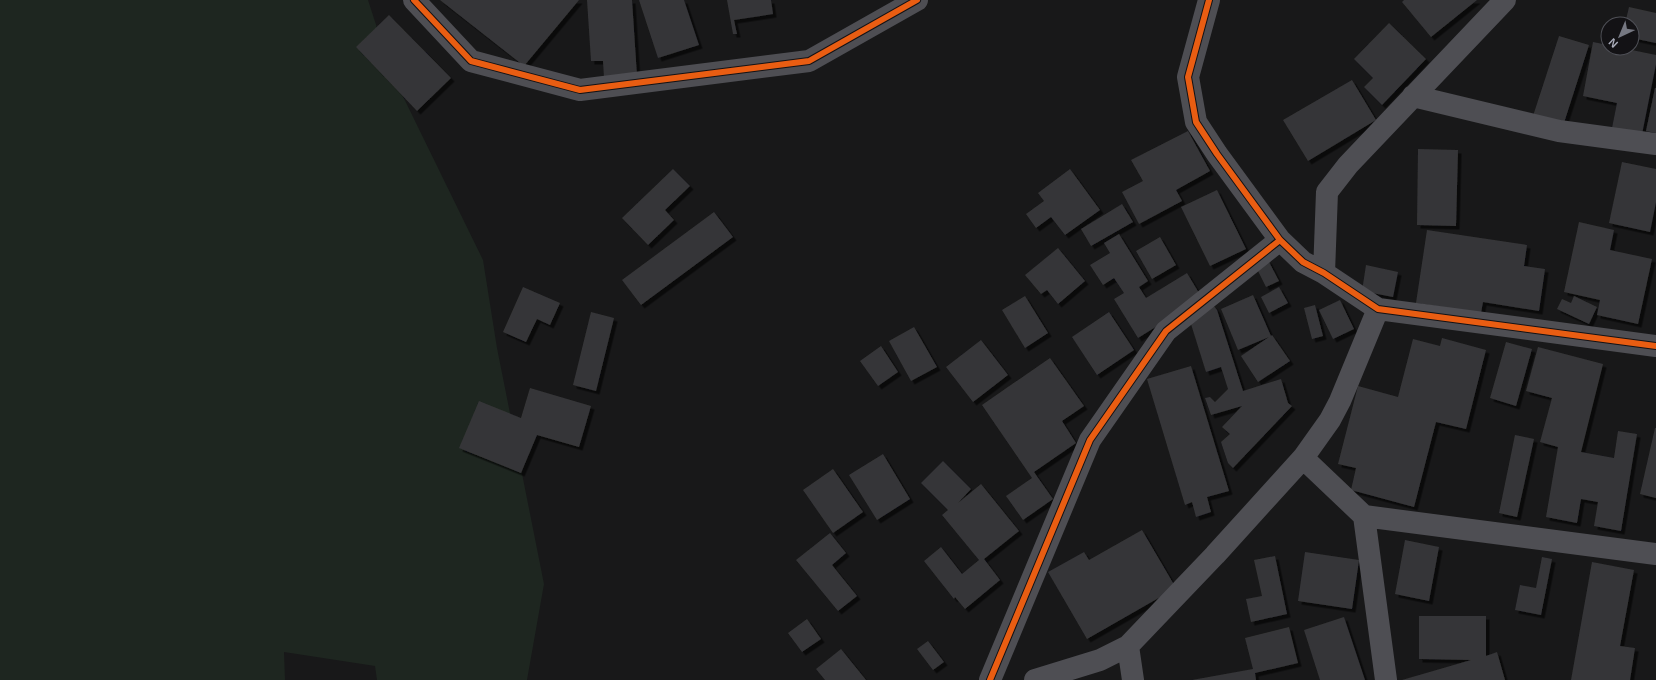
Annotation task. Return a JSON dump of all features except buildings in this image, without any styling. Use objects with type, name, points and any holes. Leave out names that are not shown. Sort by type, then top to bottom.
[{"type":"street","points":[[414,0],[471,61],[580,90],[808,61],[917,0]]},
{"type":"street","points":[[1209,0],[1188,77],[1196,122],[1217,154],[1280,240],[1303,262],[1324,273],[1378,309],[1656,346]]},
{"type":"street","points":[[1324,273],[1327,192],[1348,165],[1505,0]]},
{"type":"street","points":[[1413,96],[1559,131],[1656,144]]},
{"type":"street","points":[[990,680],[1090,440],[1166,331],[1280,240]]},
{"type":"street","points":[[1035,680],[1100,660],[1128,646],[1215,555],[1302,458],[1330,420],[1340,401],[1378,309]]},
{"type":"street","points":[[1302,458],[1364,516],[1656,554]]},
{"type":"street","points":[[1364,516],[1386,680]]},
{"type":"street","points":[[1128,646],[1133,680]]},
{"type":"shaded area","points":[[0,0],[368,0],[392,74],[483,260],[497,348],[544,584],[527,680],[377,680],[375,666],[284,652],[285,680],[0,680]]},
{"type":"cycle path","points":[[414,0],[471,61],[580,90],[809,61],[917,0]]},
{"type":"cycle path","points":[[1209,0],[1188,77],[1196,122],[1217,154],[1280,240],[1303,262],[1324,273],[1378,309],[1656,346]]},
{"type":"cycle path","points":[[990,680],[1090,440],[1166,331],[1280,240]]}]
